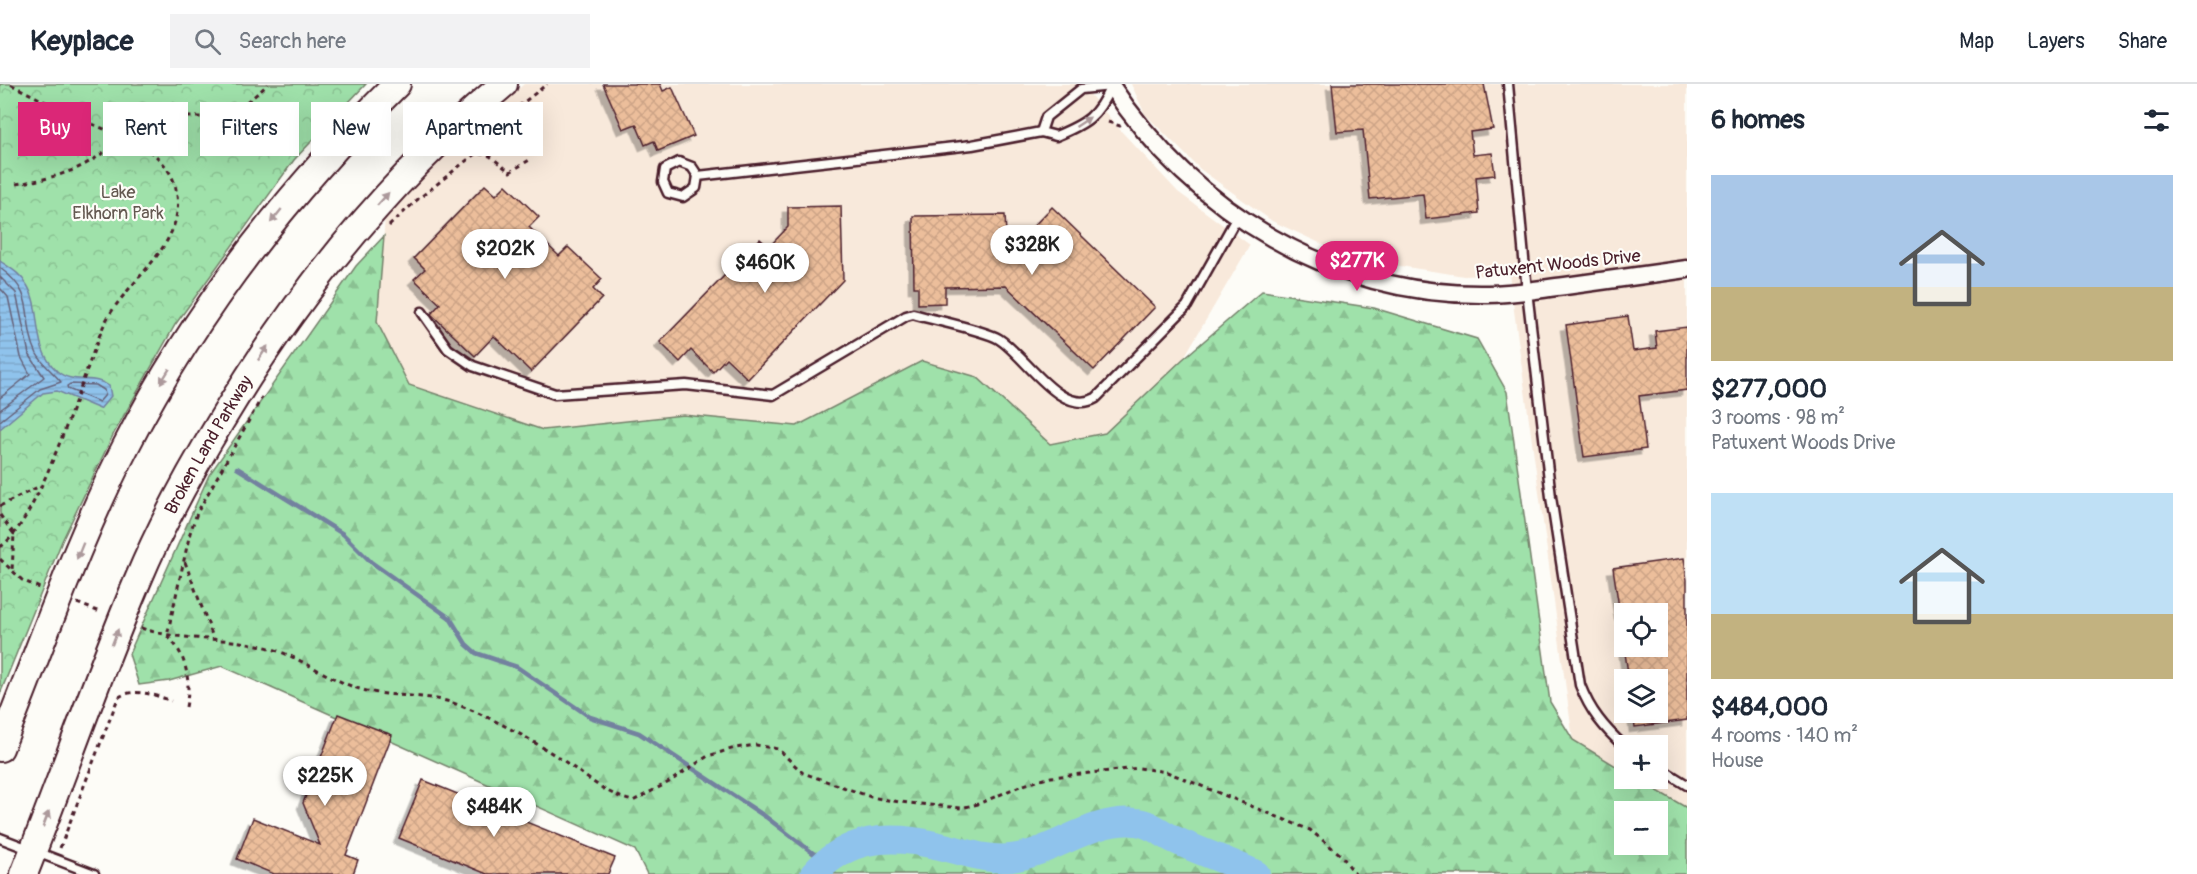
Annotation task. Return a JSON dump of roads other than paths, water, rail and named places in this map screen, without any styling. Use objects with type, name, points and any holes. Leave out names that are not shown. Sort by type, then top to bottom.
[{"type":"main road","points":[[0,748],[102,496],[156,391],[233,272],[274,218],[355,125],[397,84]]},
{"type":"main road","name":"Broken Land Parkway","points":[[29,862],[150,552],[182,487],[250,373],[292,311],[362,222],[443,137],[504,84]]},
{"type":"street","name":"Patuxent Woods Drive","points":[[1112,85],[1165,155],[1203,192],[1237,217],[1294,249],[1392,284],[1464,294],[1527,291],[1687,269]]},
{"type":"lane","points":[[1508,84],[1527,291],[1551,497],[1580,685],[1588,705],[1614,736]]},
{"type":"lane","points":[[1041,132],[1046,117],[1082,89],[1112,85]]},
{"type":"lane","points":[[698,177],[972,145],[1041,132],[1056,136],[1078,127],[1100,110],[1112,85]]},
{"type":"lane","points":[[679,162],[692,166],[698,177],[696,188],[684,197],[668,193],[663,182],[665,169],[679,162]]},
{"type":"lane","points":[[422,312],[448,349],[473,366],[555,394],[687,385],[773,395],[913,314],[998,339],[1058,393],[1070,401],[1087,403],[1096,398],[1187,306],[1237,217]]},
{"type":"lane","points":[[1668,773],[1687,785]]},
{"type":"lane","points":[[0,838],[29,862],[94,874]]},
{"type":"water","points":[[0,261],[25,281],[35,306],[43,351],[57,371],[69,378],[103,382],[109,386],[111,396],[100,409],[57,391],[43,393],[0,429]]},
{"type":"waterway","points":[[237,468],[343,534],[371,562],[450,618],[466,644],[476,653],[517,667],[590,717],[639,733],[766,817],[826,863]]},
{"type":"waterway","points":[[814,874],[840,852],[870,842],[885,840],[918,842],[982,857],[1001,859],[1027,855],[1088,830],[1120,822],[1146,824],[1183,844],[1256,874]]},
{"type":"park label","name":"Lake Elkhorn Park","points":[[118,202]]}]
